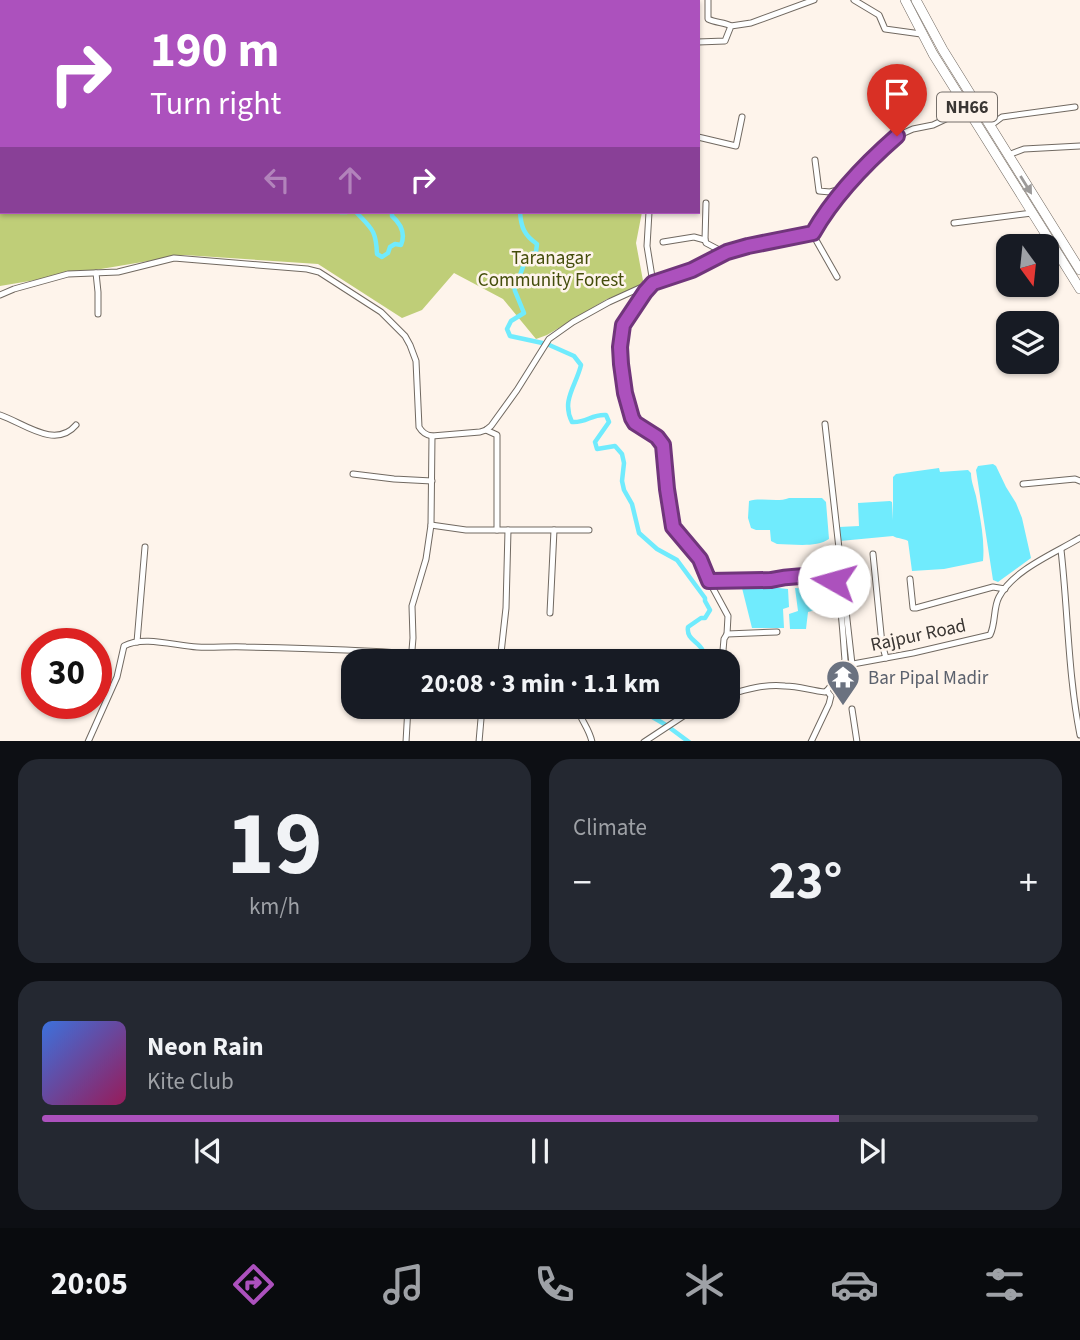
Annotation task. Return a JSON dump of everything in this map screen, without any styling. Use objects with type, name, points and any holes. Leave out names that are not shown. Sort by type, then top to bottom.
[{"type":"highway","name":"NH66","points":[[905,0],[921,34],[972,106],[1036,209],[1080,270]]},
{"type":"highway","name":"NH66","points":[[916,0],[972,106],[990,126],[1008,155],[1080,289]]},
{"type":"street","points":[[708,0],[708,19],[731,26],[751,23],[814,0]]},
{"type":"street","points":[[854,0],[879,15],[886,29],[921,34]]},
{"type":"street","points":[[700,42],[725,41],[731,26]]},
{"type":"street","points":[[486,430],[554,335],[573,322],[609,302],[692,270],[726,253],[813,233],[824,213],[845,188],[897,136],[933,125],[972,106]]},
{"type":"street","points":[[990,126],[1002,117],[1075,107]]},
{"type":"street","points":[[700,137],[736,146],[741,117]]},
{"type":"street","points":[[1008,155],[1024,149],[1080,146]]},
{"type":"street","points":[[815,160],[819,191],[845,188]]},
{"type":"street","points":[[705,240],[706,203]]},
{"type":"street","points":[[954,223],[1036,209]]},
{"type":"street","points":[[649,214],[647,246],[653,283]]},
{"type":"street","points":[[813,233],[837,277]]},
{"type":"street","points":[[663,242],[694,237],[705,240],[726,253]]},
{"type":"street","points":[[0,295],[68,274],[118,272],[174,258],[285,266],[319,272],[381,312],[405,336],[416,361],[419,427],[422,432],[432,436],[486,430],[498,435],[497,530]]},
{"type":"street","points":[[96,273],[98,313]]},
{"type":"street","points":[[653,283],[623,325],[620,347],[625,393],[635,423],[657,437],[663,445],[673,527],[700,559],[728,616],[723,649]]},
{"type":"street","points":[[0,415],[13,419],[34,432],[62,435],[76,425]]},
{"type":"street","points":[[825,424],[852,664]]},
{"type":"street","points":[[412,649],[412,606],[426,559],[431,525],[432,436]]},
{"type":"street","points":[[353,474],[432,481]]},
{"type":"street","points":[[1023,484],[1075,479],[1080,481]]},
{"type":"street","points":[[431,525],[466,530],[589,530]]},
{"type":"street","points":[[501,649],[506,608],[508,530]]},
{"type":"street","points":[[550,613],[554,530]]},
{"type":"street","points":[[910,579],[913,608],[993,587],[1005,589],[1027,568],[1080,538]]},
{"type":"street","points":[[137,642],[145,547]]},
{"type":"street","points":[[1061,550],[1070,668],[1080,735]]},
{"type":"street","points":[[873,554],[882,644],[886,658]]},
{"type":"street","points":[[709,581],[817,577],[822,581],[833,579],[836,583],[845,660],[830,689],[814,692],[787,686],[764,686],[740,691]]},
{"type":"street","name":"Rajpur Road","points":[[840,669],[842,666],[990,635],[999,597],[1005,589]]},
{"type":"street","points":[[727,634],[777,632]]},
{"type":"street","points":[[88,741],[117,677],[124,646],[130,642],[164,642],[197,648],[341,649]]},
{"type":"street","points":[[1070,668],[1080,668]]},
{"type":"street","points":[[811,741],[829,704],[831,696],[827,691]]},
{"type":"street","points":[[852,709],[857,741]]},
{"type":"street","points":[[406,741],[407,719]]},
{"type":"street","points":[[479,741],[481,719]]},
{"type":"street","points":[[580,719],[590,731],[592,741]]},
{"type":"street","points":[[644,741],[679,719]]},
{"type":"green space","name":"Taranagar Community Forest","points":[[0,214],[642,214],[636,243],[644,286],[607,299],[536,339],[503,299],[454,273],[422,310],[402,318],[318,264],[184,255],[0,286]]},
{"type":"water","points":[[993,464],[1016,503],[1031,558],[998,582],[993,580],[976,470],[978,466]]},
{"type":"water","points":[[939,468],[940,472],[968,470],[971,473],[982,528],[983,561],[944,569],[912,571],[906,540],[893,536],[840,541],[839,527],[859,526],[858,503],[890,501],[893,520],[893,477],[896,474]]},
{"type":"water","points":[[822,498],[826,502],[829,539],[811,545],[777,544],[771,541],[770,530],[751,528],[748,518],[749,501]]},
{"type":"water","points":[[741,584],[788,589],[789,607],[783,609],[784,628],[752,628]]},
{"type":"water","points":[[795,588],[822,590],[823,608],[808,612],[806,629],[790,629],[789,614],[798,611]]},
{"type":"waterway","points":[[358,214],[372,230],[377,254],[382,257],[388,253],[390,247],[401,245],[403,237],[402,229],[392,214]]},
{"type":"waterway","points":[[520,214],[524,230],[537,244],[536,252],[527,256],[520,275],[513,281],[524,313],[511,321],[507,329],[510,336],[547,344],[574,356],[581,365],[570,393],[568,407],[572,422],[606,415],[609,422],[595,442],[597,449],[615,446],[622,454],[622,481],[632,504],[639,533],[657,549],[677,560],[705,598],[710,610],[705,618],[688,627],[689,635],[702,649]]},
{"type":"waterway","points":[[656,719],[688,741]]},
{"type":"place","name":"Bar Pipal Madir","points":[[843,707]]},
{"type":"route","points":[[834,581],[822,581],[817,577],[709,581],[700,559],[673,527],[663,445],[632,418],[621,364],[623,325],[653,283],[692,270],[727,252],[813,233],[824,213],[845,188],[897,136]]}]
